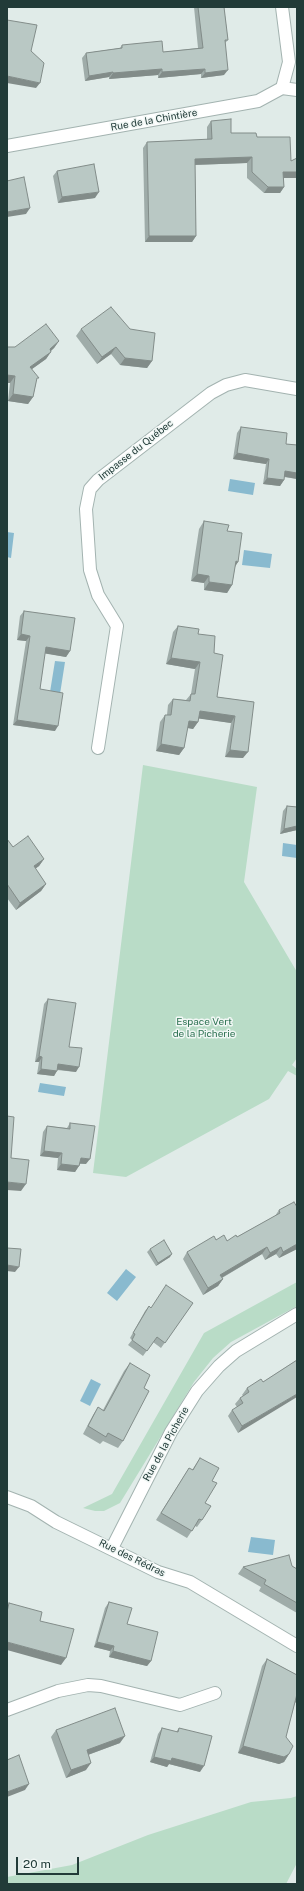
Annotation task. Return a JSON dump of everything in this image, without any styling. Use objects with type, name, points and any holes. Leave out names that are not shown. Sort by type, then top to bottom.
[{"type":"street","points":[[282,7],[289,62],[282,88],[297,90]]},
{"type":"street","name":"Rue de la Chintière","points":[[7,146],[258,101],[282,88]]},
{"type":"street","name":"Impasse du Québec","points":[[98,748],[117,626],[98,595],[90,570],[86,509],[90,489],[98,480],[211,393],[226,385],[245,380],[297,389]]},
{"type":"street","name":"Rue de la Picherie","points":[[112,1548],[171,1432],[197,1391],[219,1366],[236,1351],[297,1314]]},
{"type":"street","name":"Rue des Rédras","points":[[7,1497],[31,1506],[56,1522],[112,1548],[158,1572],[190,1582],[297,1646]]},
{"type":"street","points":[[7,1710],[58,1691],[88,1685],[102,1686],[180,1705],[215,1693]]},
{"type":"green space","name":"Espace Vert de la Picherie","points":[[143,765],[257,787],[244,882],[297,972],[297,1058],[292,1065],[297,1069],[297,1076],[288,1071],[269,1099],[126,1177],[93,1173]]},
{"type":"green space","points":[[297,1282],[297,1306],[231,1342],[213,1358],[194,1382],[120,1503],[104,1511],[95,1511],[83,1508],[112,1494],[204,1333]]},
{"type":"green space","points":[[297,1796],[297,1863],[286,1884],[7,1884],[7,1877],[72,1865],[148,1835],[251,1802],[291,1798]]},
{"type":"water","points":[[230,479],[255,483],[253,495],[228,491]]},
{"type":"water","points":[[7,532],[14,533],[11,558],[7,557]]},
{"type":"water","points":[[244,550],[272,554],[270,568],[242,565]]},
{"type":"water","points":[[55,661],[65,662],[60,694],[50,692]]},
{"type":"water","points":[[283,843],[297,845],[297,858],[282,856]]},
{"type":"water","points":[[40,1083],[66,1087],[64,1096],[38,1092]]},
{"type":"water","points":[[126,1269],[136,1277],[117,1301],[107,1293]]},
{"type":"water","points":[[91,1379],[101,1384],[90,1406],[80,1401]]},
{"type":"water","points":[[251,1537],[275,1540],[273,1555],[248,1552]]},
{"type":"building","points":[[198,7],[224,7],[228,40],[225,40],[228,70],[205,73],[205,69],[162,72],[162,69],[113,72],[89,76],[86,53],[122,48],[122,45],[162,41],[163,52],[203,48]]},
{"type":"building","points":[[7,20],[37,25],[31,51],[44,63],[40,83],[7,76]]},
{"type":"building","points":[[231,119],[231,133],[256,133],[257,137],[290,137],[291,161],[297,158],[297,172],[283,172],[284,187],[268,187],[252,172],[252,157],[195,159],[196,236],[149,236],[147,142],[212,139],[211,121]]},
{"type":"building","points":[[94,164],[99,192],[62,197],[57,171]]},
{"type":"building","points":[[24,177],[30,208],[7,212],[7,181]]},
{"type":"building","points":[[111,307],[130,329],[155,333],[152,361],[125,358],[116,347],[102,357],[81,329]]},
{"type":"building","points":[[46,324],[59,341],[50,349],[51,352],[30,367],[39,378],[37,378],[33,397],[13,394],[15,376],[7,375],[7,347],[15,347]]},
{"type":"building","points":[[241,427],[287,433],[286,444],[297,445],[297,473],[285,471],[284,480],[267,478],[269,459],[237,453]]},
{"type":"building","points":[[204,521],[229,525],[227,531],[242,533],[238,562],[236,561],[232,585],[209,582],[209,576],[197,574]]},
{"type":"building","points":[[24,611],[75,618],[70,651],[46,647],[40,689],[63,693],[58,726],[17,720],[30,636],[21,634]]},
{"type":"building","points":[[178,626],[199,629],[198,634],[215,636],[214,653],[223,655],[217,697],[254,702],[248,752],[230,750],[235,716],[200,711],[198,722],[189,721],[184,748],[161,744],[165,715],[171,715],[173,699],[190,701],[191,694],[195,694],[200,662],[171,658]]},
{"type":"building","points":[[287,806],[297,807],[297,826],[284,829]]},
{"type":"building","points":[[28,836],[44,859],[34,866],[46,884],[20,903],[7,884],[7,839],[13,847]]},
{"type":"building","points":[[48,999],[76,1003],[69,1047],[82,1048],[79,1067],[58,1064],[57,1071],[41,1069],[42,1057],[39,1056]]},
{"type":"building","points":[[7,1116],[14,1117],[11,1158],[29,1160],[26,1184],[7,1182]]},
{"type":"building","points":[[70,1123],[95,1126],[90,1159],[81,1158],[79,1166],[61,1164],[62,1153],[44,1151],[47,1126],[70,1129]]},
{"type":"building","points":[[294,1202],[297,1207],[297,1244],[283,1252],[281,1247],[270,1253],[267,1247],[220,1275],[223,1279],[208,1288],[187,1252],[214,1236],[216,1240],[224,1235],[227,1241],[236,1235],[237,1237],[280,1213],[279,1210]]},
{"type":"building","points":[[164,1240],[172,1254],[158,1263],[150,1249]]},
{"type":"building","points":[[7,1248],[21,1249],[19,1267],[7,1265]]},
{"type":"building","points":[[166,1285],[193,1303],[165,1343],[157,1337],[147,1351],[132,1340],[135,1334],[133,1333],[149,1306],[151,1308]]},
{"type":"building","points":[[297,1360],[297,1394],[242,1426],[232,1410],[243,1403],[240,1398],[249,1392],[247,1388],[261,1379],[263,1382]]},
{"type":"building","points":[[130,1363],[150,1375],[144,1388],[149,1391],[123,1441],[108,1433],[106,1437],[88,1426],[98,1407],[104,1411]]},
{"type":"building","points":[[200,1458],[219,1468],[212,1481],[217,1483],[205,1503],[211,1506],[202,1520],[199,1519],[192,1531],[161,1513],[189,1468],[193,1470]]},
{"type":"building","points":[[289,1555],[292,1566],[297,1569],[297,1603],[264,1584],[266,1580],[243,1567]]},
{"type":"building","points":[[109,1602],[132,1608],[127,1624],[158,1632],[151,1661],[113,1651],[114,1646],[97,1642]]},
{"type":"building","points":[[9,1603],[42,1612],[40,1621],[74,1629],[66,1658],[7,1642],[7,1612]]},
{"type":"building","points":[[267,1659],[297,1675],[297,1694],[286,1737],[293,1746],[289,1754],[284,1757],[243,1746]]},
{"type":"building","points":[[115,1708],[125,1736],[87,1750],[91,1763],[71,1770],[56,1730]]},
{"type":"building","points":[[162,1728],[178,1732],[179,1728],[212,1736],[204,1766],[172,1758],[171,1761],[154,1757]]},
{"type":"building","points":[[19,1755],[29,1784],[7,1792],[7,1760]]}]
